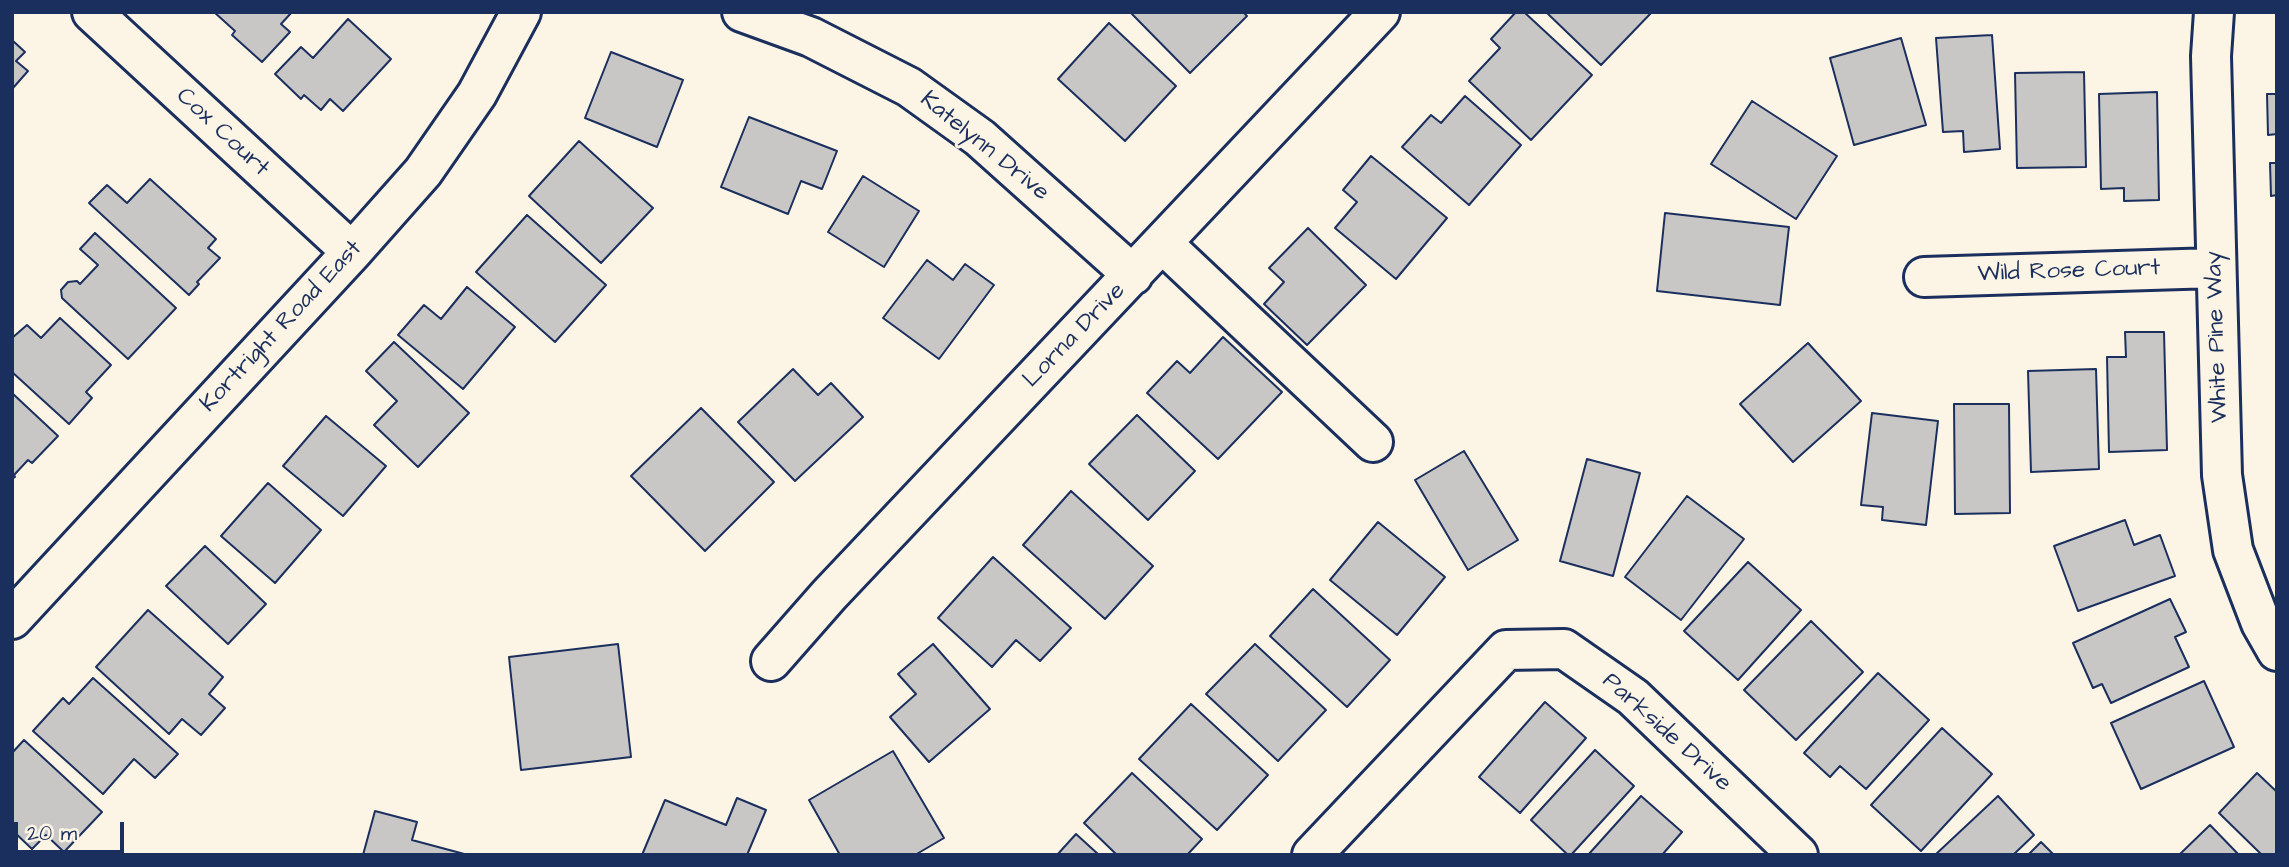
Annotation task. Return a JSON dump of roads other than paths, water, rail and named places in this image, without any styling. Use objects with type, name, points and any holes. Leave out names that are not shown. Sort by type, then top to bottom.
[{"type":"street","name":"Cox Court","points":[[92,12],[352,252]]},
{"type":"street","name":"Kortright Road East","points":[[12,619],[423,172],[477,94],[521,12]]},
{"type":"street","name":"Katelynn Drive","points":[[742,12],[811,37],[909,87],[980,138],[1133,275]]},
{"type":"street","name":"Lorna Drive","points":[[771,661],[829,595],[1380,12]]},
{"type":"street","name":"White Pine Way","points":[[2214,12],[2211,56],[2222,475],[2233,550],[2261,623],[2277,651]]},
{"type":"street","points":[[1162,243],[1373,442]]},
{"type":"street","name":"Wild Rose Court","points":[[1924,277],[2215,268]]},
{"type":"street","name":"Parkside Drive","points":[[1312,855],[1506,650],[1564,649],[1633,697],[1798,855]]}]
